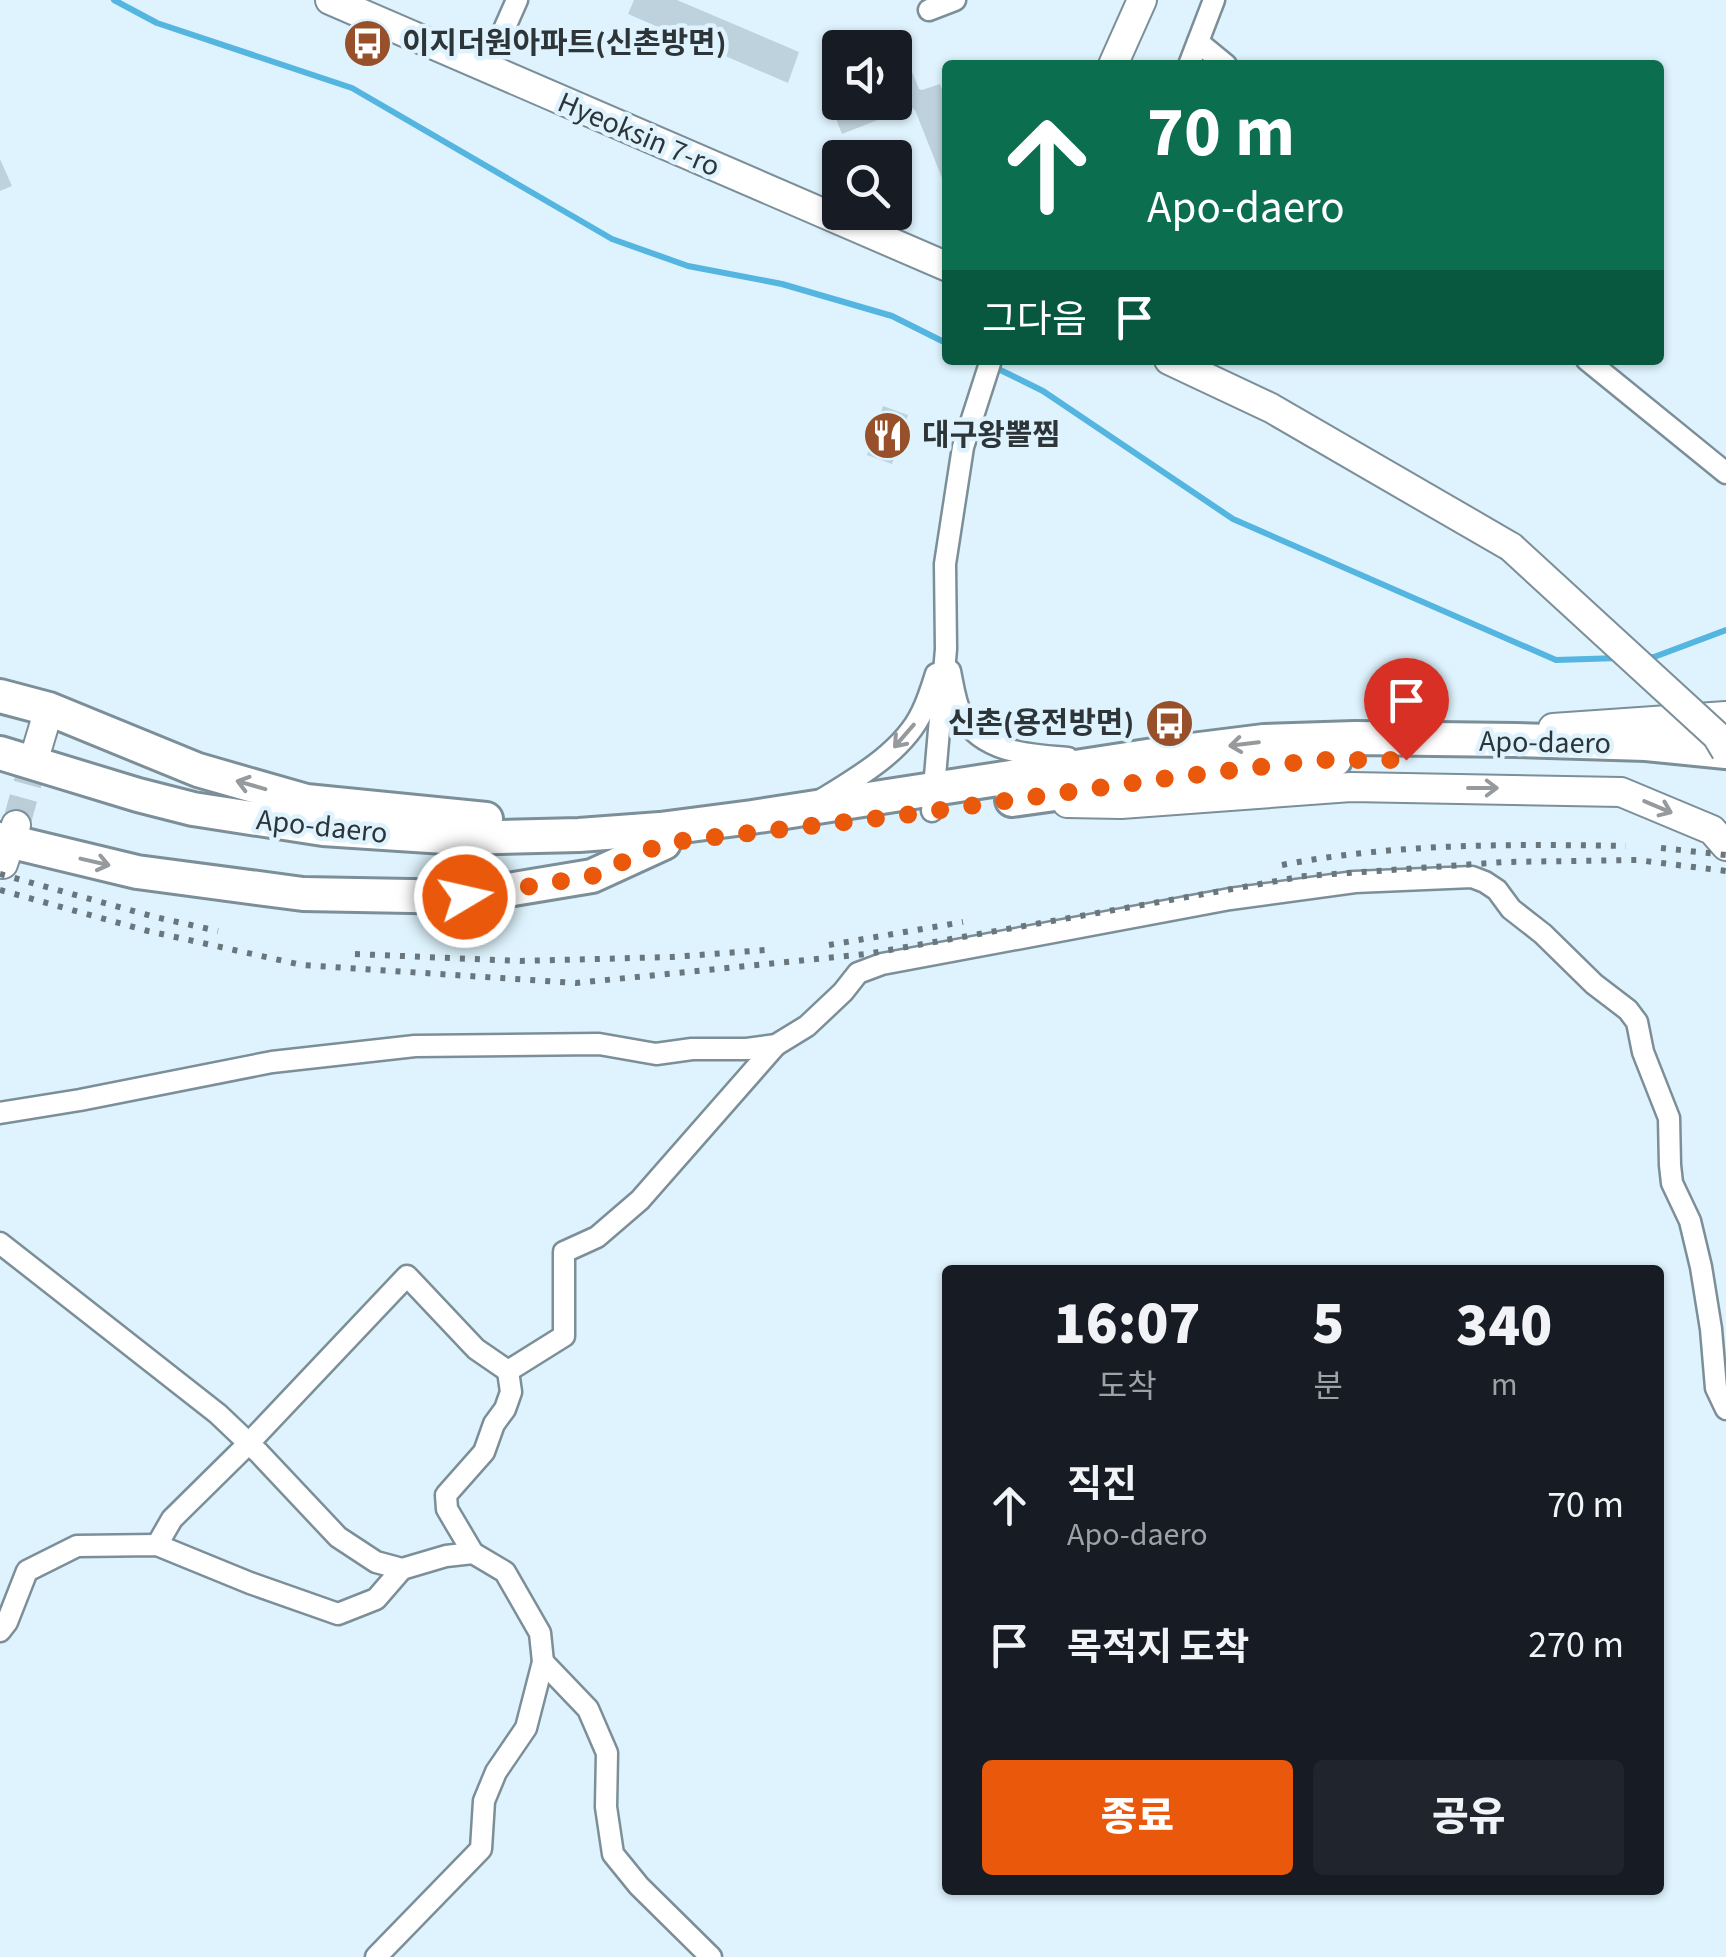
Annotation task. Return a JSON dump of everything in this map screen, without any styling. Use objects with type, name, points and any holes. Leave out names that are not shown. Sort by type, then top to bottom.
[{"type":"main road","points":[[0,696],[49,710],[198,770],[306,800],[496,820],[622,824],[662,836]]},
{"type":"main road","name":"Apo-daero","points":[[0,753],[193,809],[323,829],[460,838],[662,836],[933,800],[1112,762],[1264,741],[1354,738],[1646,744],[1726,752]]},
{"type":"main road","name":"Apo-daero","points":[[0,773],[155,819],[234,836],[373,852],[458,856],[557,854],[803,809],[933,800],[1001,801],[1318,760],[1588,761],[1726,774]]},
{"type":"main road","points":[[7,842],[137,872],[303,894],[465,897],[592,876],[662,836]]},
{"type":"street","name":"Hyeoksin 7-ro","points":[[330,0],[942,264]]},
{"type":"street","points":[[487,68],[517,0]]},
{"type":"street","points":[[929,10],[954,0]]},
{"type":"street","points":[[1115,60],[1142,0]]},
{"type":"street","points":[[1190,60],[1214,0]]},
{"type":"street","points":[[1198,42],[1220,60]]},
{"type":"street","points":[[933,800],[946,649],[945,564],[963,447],[988,365]]},
{"type":"street","points":[[1180,365],[1270,408],[1511,548],[1716,736],[1726,752]]},
{"type":"street","points":[[1593,365],[1726,474]]},
{"type":"street","points":[[946,649],[962,717],[992,744],[1027,754],[1112,762]]},
{"type":"street","points":[[803,809],[858,778],[908,733],[922,714],[946,649]]},
{"type":"street","points":[[37,750],[49,710]]},
{"type":"street","points":[[1354,738],[1726,716]]},
{"type":"street","points":[[1001,801],[1121,804],[1350,787],[1620,792],[1712,830],[1726,846]]},
{"type":"street","points":[[508,1370],[564,1336],[564,1252],[597,1236],[640,1200],[776,1045],[807,1026],[858,974],[882,964],[1230,900],[1356,882],[1472,877],[1498,890],[1511,909],[1628,1010],[1636,1022],[1669,1118],[1672,1183],[1690,1221],[1702,1266],[1716,1388],[1726,1409]]},
{"type":"street","points":[[0,1113],[272,1062],[415,1046],[599,1044],[656,1054],[776,1045]]},
{"type":"street","points":[[0,1243],[218,1414],[338,1537],[376,1562],[402,1568],[472,1552]]},
{"type":"street","points":[[157,1545],[172,1519],[407,1276],[476,1349],[508,1370],[511,1392],[506,1408],[494,1424],[484,1452],[446,1495],[447,1509],[472,1552],[505,1572],[540,1633],[543,1662],[526,1728],[496,1772],[484,1801],[481,1849],[376,1957]]},
{"type":"street","points":[[0,1631],[27,1571],[77,1546],[157,1545],[338,1614],[376,1599],[402,1568]]},
{"type":"street","points":[[543,1662],[588,1708],[608,1752],[606,1807],[613,1854],[639,1886],[711,1957]]},
{"type":"building","points":[[634,0],[677,0],[799,52],[788,83],[628,14]]},
{"type":"building","points":[[912,72],[919,89],[940,84],[942,89],[942,178],[915,110]]},
{"type":"building","points":[[836,120],[878,120],[842,134]]},
{"type":"building","points":[[0,159],[12,186],[0,191]]},
{"type":"building","name":"대구왕뽈찜","points":[[883,406],[908,415],[892,464],[867,455]]},
{"type":"waterway","points":[[114,0],[157,23],[352,88],[612,239],[688,266],[782,284],[892,316],[942,341]]},
{"type":"waterway","points":[[990,365],[1043,391],[1233,519],[1556,660],[1619,658]]},
{"type":"waterway","points":[[1647,657],[1726,630]]},
{"type":"tunnel","points":[[16,825],[37,749]]},
{"type":"railway","points":[[1282,865],[1411,849],[1626,846]]},
{"type":"railway","points":[[1661,848],[1726,855]]},
{"type":"railway","points":[[0,890],[148,931],[302,965],[576,983],[867,954],[1305,876],[1505,862],[1637,860],[1726,871]]},
{"type":"railway","points":[[0,874],[218,931]]},
{"type":"railway","points":[[829,945],[963,922]]},
{"type":"railway","points":[[355,954],[520,961],[765,950]]},
{"type":"place","name":"이지더원아파트(신촌방면)","points":[[367,43]]},
{"type":"place","name":"대구왕뽈찜","points":[[887,435]]},
{"type":"place","name":"신촌(용전방면)","points":[[1169,723]]},
{"type":"route","points":[[465,897],[592,876],[664,843],[1318,760],[1406,760]]}]
